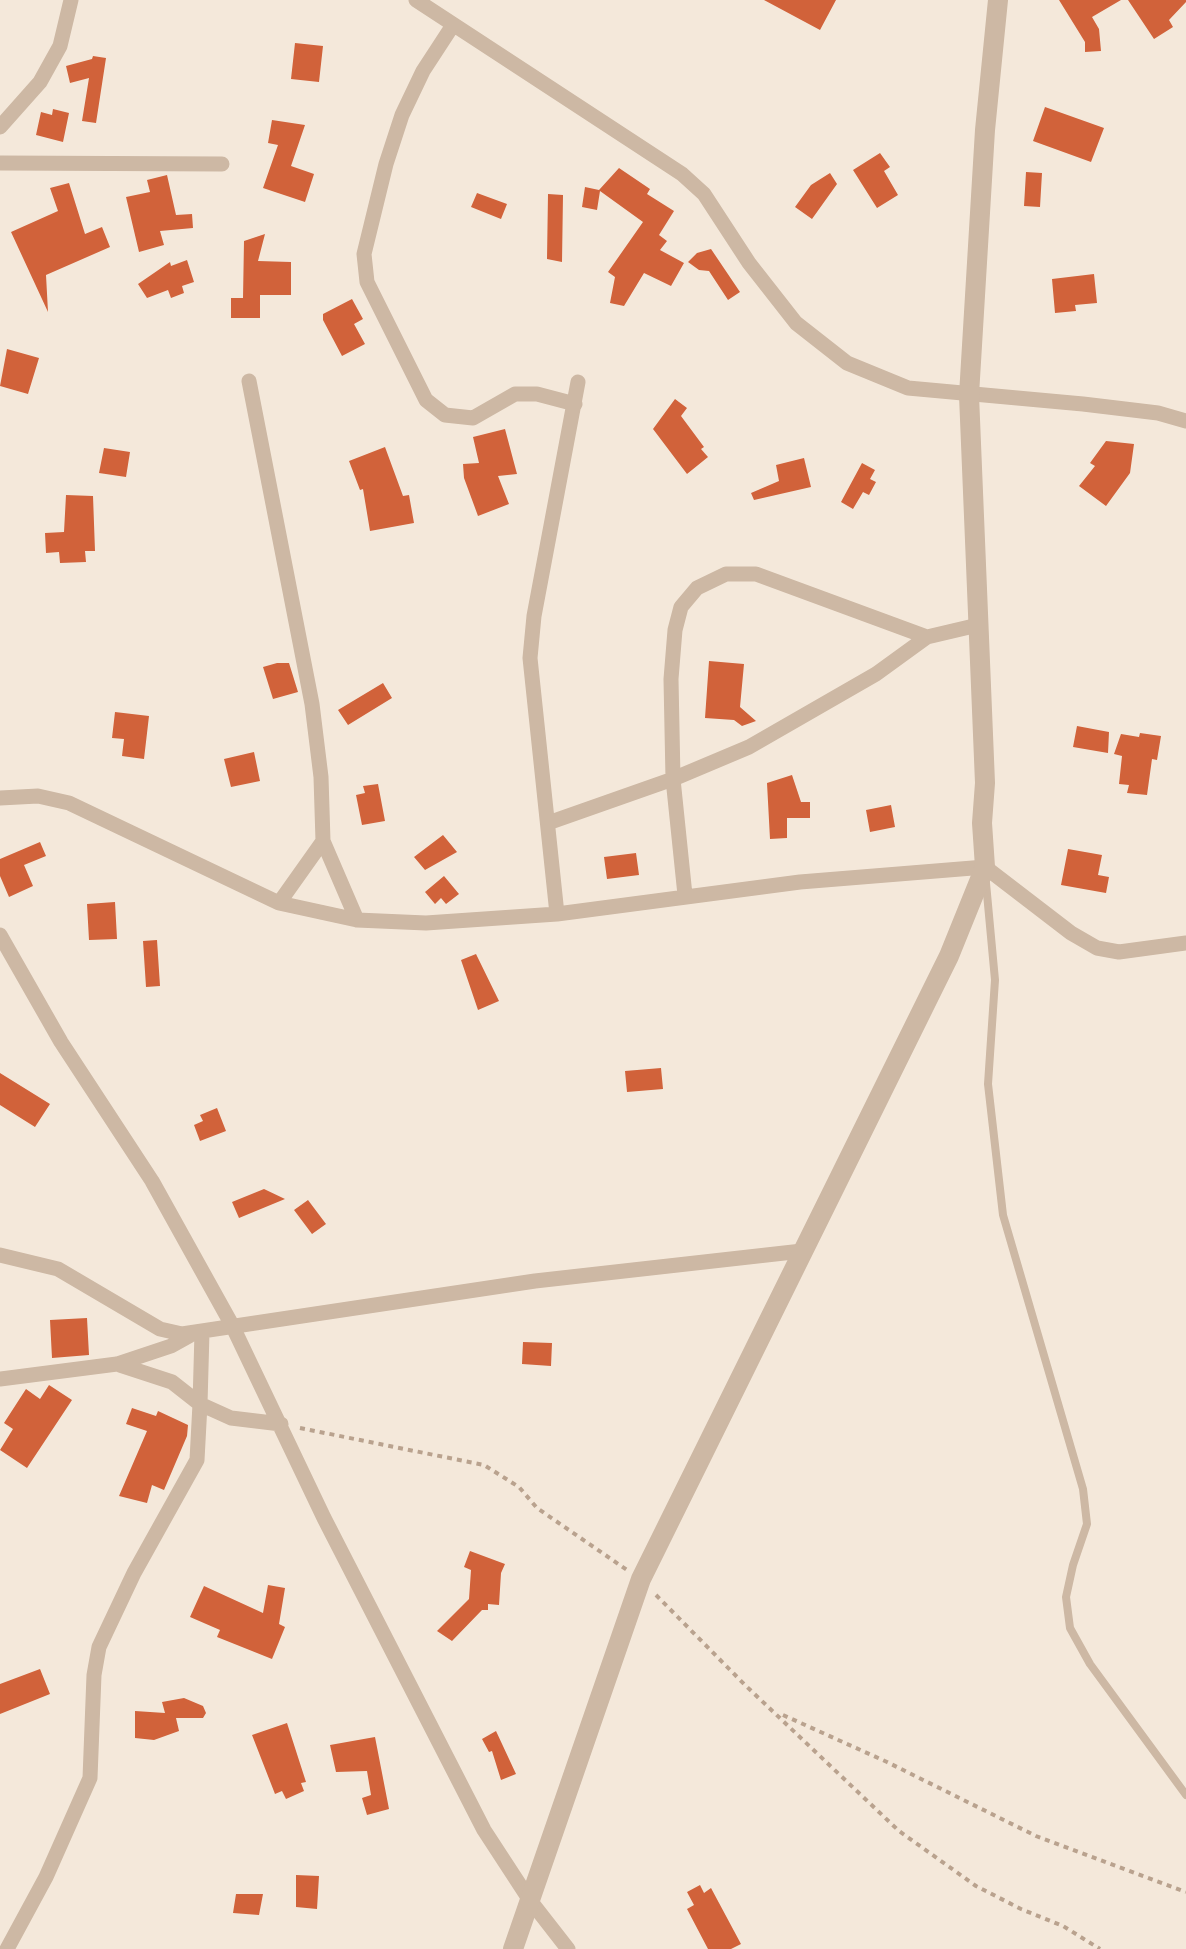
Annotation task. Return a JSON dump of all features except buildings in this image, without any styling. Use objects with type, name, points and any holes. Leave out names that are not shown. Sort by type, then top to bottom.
[{"type":"street","points":[[0,127],[40,82],[60,46],[71,0]]},
{"type":"street","points":[[416,0],[682,174],[704,194],[749,263],[796,323],[848,363],[908,388],[1084,404],[1158,413],[1186,421]]},
{"type":"street","points":[[513,1949],[641,1580],[949,956],[985,867],[969,395],[985,130],[998,0]]},
{"type":"street","points":[[452,25],[423,71],[386,164],[364,254],[367,282],[426,400],[444,415],[473,418],[515,394],[530,393],[574,404]]},
{"type":"street","points":[[0,163],[222,164]]},
{"type":"street","points":[[249,381],[312,704],[321,777],[323,841],[357,920]]},
{"type":"street","points":[[557,914],[530,658],[534,616],[578,382]]},
{"type":"street","points":[[685,895],[673,779],[671,679],[681,607],[697,588],[726,574],[756,574],[927,637]]},
{"type":"street","points":[[548,822],[673,779],[749,747],[876,674],[927,637],[978,625]]},
{"type":"street","points":[[0,798],[38,796],[69,803],[279,904],[357,920],[426,924],[557,914],[800,882],[985,867],[1071,933],[1097,948],[1119,952],[1186,944]]},
{"type":"street","points":[[279,904],[323,841]]},
{"type":"street","points":[[0,934],[61,1042],[152,1181],[232,1325],[324,1518],[484,1830],[568,1949]]},
{"type":"street","points":[[0,1255],[58,1269],[170,1333],[198,1333],[535,1280],[802,1252]]},
{"type":"street","points":[[0,1378],[117,1364],[198,1333]]},
{"type":"street","points":[[7,1949],[46,1877],[90,1778],[94,1674],[99,1647],[134,1573],[197,1460],[198,1333]]},
{"type":"street","points":[[117,1364],[172,1382],[200,1404],[231,1418],[281,1424]]},
{"type":"lane","points":[[985,867],[995,980],[988,1084],[1002,1215],[1082,1489],[1087,1524],[1072,1564],[1066,1597],[1070,1628],[1090,1664],[1186,1795]]},
{"type":"path","points":[[281,1424],[484,1465],[519,1487],[537,1508],[641,1580],[869,1805],[938,1860],[976,1886],[1064,1926],[1100,1949]]},
{"type":"path","points":[[776,1712],[1036,1836],[1186,1892]]}]
